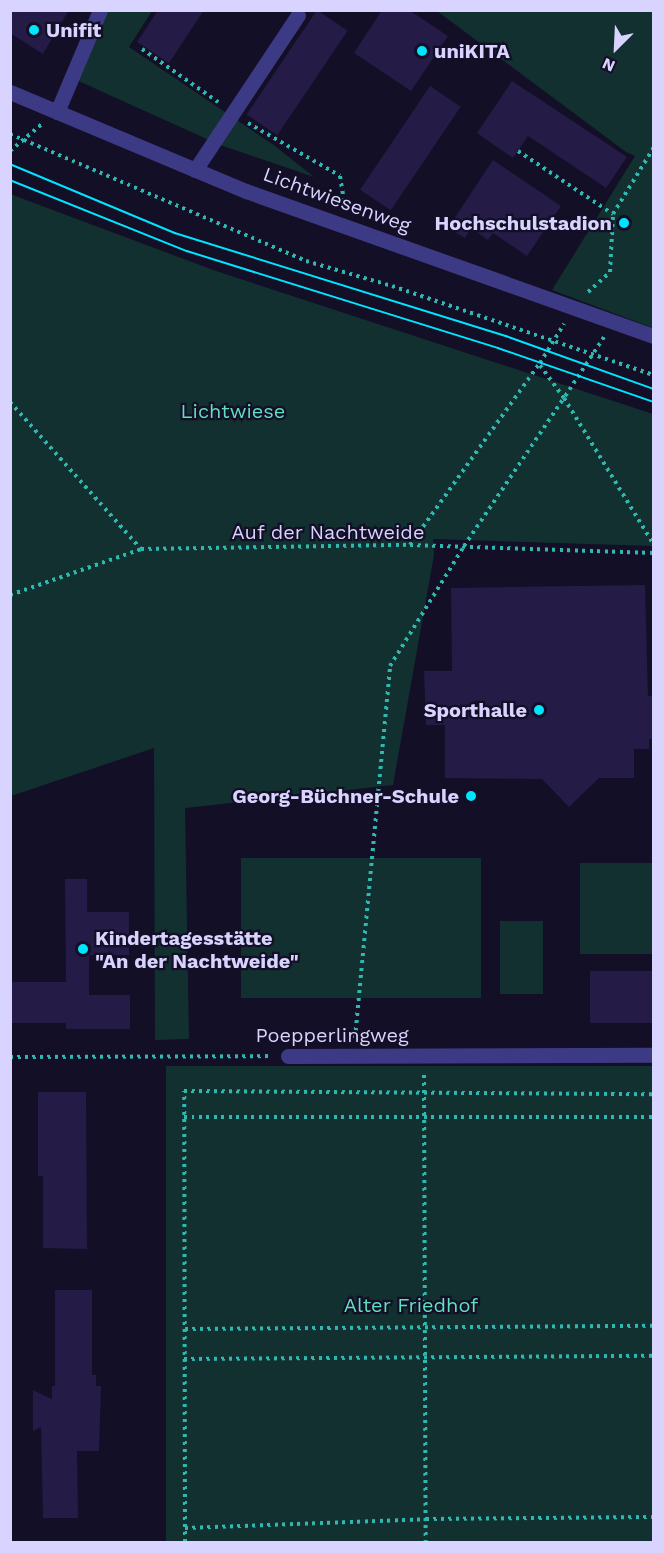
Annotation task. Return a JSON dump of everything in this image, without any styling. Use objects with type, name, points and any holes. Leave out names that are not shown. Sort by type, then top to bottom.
[{"type":"street","points":[[57,112],[100,10]]},
{"type":"street","points":[[195,171],[298,15]]},
{"type":"street","name":"Lichtwiesenweg","points":[[10,92],[195,171],[654,336]]},
{"type":"street","name":"Poepperlingweg","points":[[288,1056],[654,1055]]},
{"type":"path","points":[[142,49],[233,112],[340,176],[349,227]]},
{"type":"path","points":[[10,152],[57,112]]},
{"type":"path","points":[[10,134],[306,261],[392,286],[654,375]]},
{"type":"path","points":[[410,545],[539,364],[573,306],[610,272],[612,214],[654,147]]},
{"type":"path","points":[[518,151],[612,214]]},
{"type":"path","points":[[647,157],[654,161]]},
{"type":"path","points":[[354,1056],[390,666],[464,546],[594,354],[613,321]]},
{"type":"path","points":[[539,364],[564,398],[654,545]]},
{"type":"path","points":[[10,402],[141,549]]},
{"type":"path","name":"Auf der Nachtweide","points":[[10,595],[141,549],[410,545],[654,553]]},
{"type":"path","name":"Poepperlingweg","points":[[10,1057],[288,1056]]},
{"type":"path","points":[[424,1056],[426,1542]]},
{"type":"path","points":[[185,1542],[184,1091],[654,1094]]},
{"type":"path","points":[[184,1118],[654,1117]]},
{"type":"path","points":[[184,1329],[654,1326]]},
{"type":"path","points":[[184,1359],[654,1356]]},
{"type":"path","points":[[185,1528],[426,1519],[654,1517]]},
{"type":"green space","points":[[101,11],[152,11],[129,47],[275,146],[314,177],[220,145],[72,78]]},
{"type":"green space","points":[[437,11],[653,11],[653,328],[552,290],[635,156],[626,152]]},
{"type":"green space","name":"Lichtwiese","points":[[10,194],[216,271],[653,414],[653,546],[433,539],[434,555],[393,785],[185,808],[189,1039],[155,1040],[154,748],[11,796]]},
{"type":"green space","points":[[241,858],[481,858],[481,998],[241,998]]},
{"type":"green space","points":[[580,863],[653,863],[653,954],[580,954]]},
{"type":"green space","points":[[500,921],[543,921],[543,994],[500,994]]},
{"type":"green space","name":"Alter Friedhof","points":[[166,1066],[653,1066],[653,1542],[166,1542]]},
{"type":"building","name":"Unifit","points":[[10,10],[69,10],[43,54],[10,33]]},
{"type":"building","points":[[158,10],[204,10],[169,63],[137,42]]},
{"type":"building","points":[[317,10],[348,31],[277,135],[247,114]]},
{"type":"building","points":[[382,10],[409,10],[448,36],[411,91],[354,53]]},
{"type":"building","points":[[512,81],[627,157],[606,188],[528,136],[513,158],[477,133]]},
{"type":"building","points":[[430,86],[461,107],[391,210],[360,190]]},
{"type":"building","points":[[493,160],[561,206],[527,256],[493,233],[488,240],[471,228],[465,238],[448,228]]},
{"type":"building","name":"Sporthalle","points":[[645,585],[648,696],[654,696],[654,739],[649,739],[649,749],[634,749],[634,778],[599,778],[569,807],[542,779],[445,778],[445,725],[426,725],[424,671],[452,671],[451,588]]},
{"type":"building","points":[[65,879],[87,879],[87,912],[129,912],[129,955],[89,955],[89,995],[130,995],[130,1029],[66,1029],[66,1023],[10,1023],[10,982],[66,982]]},
{"type":"building","points":[[590,971],[654,971],[654,1023],[590,1023]]},
{"type":"building","points":[[38,1092],[86,1092],[87,1249],[43,1248],[43,1176],[38,1176]]},
{"type":"building","points":[[55,1290],[92,1290],[92,1375],[96,1375],[96,1386],[101,1386],[99,1451],[77,1451],[78,1518],[43,1518],[41,1427],[33,1431],[33,1390],[52,1399],[52,1386],[55,1386]]},
{"type":"tram line","points":[[10,164],[175,233],[506,336],[654,389]]},
{"type":"tram line","points":[[10,180],[187,251],[498,348],[654,402]]},
{"type":"place","name":"Unifit","points":[[34,30]]},
{"type":"place","name":"uniKITA","points":[[422,51]]},
{"type":"place","name":"Hochschulstadion","points":[[624,223]]},
{"type":"place","name":"Sporthalle","points":[[539,710]]},
{"type":"place","name":"Georg-Büchner-Schule","points":[[471,796]]},
{"type":"place","name":"Kindertagesstätte \"An der Nachtweide\"","points":[[83,949]]}]
